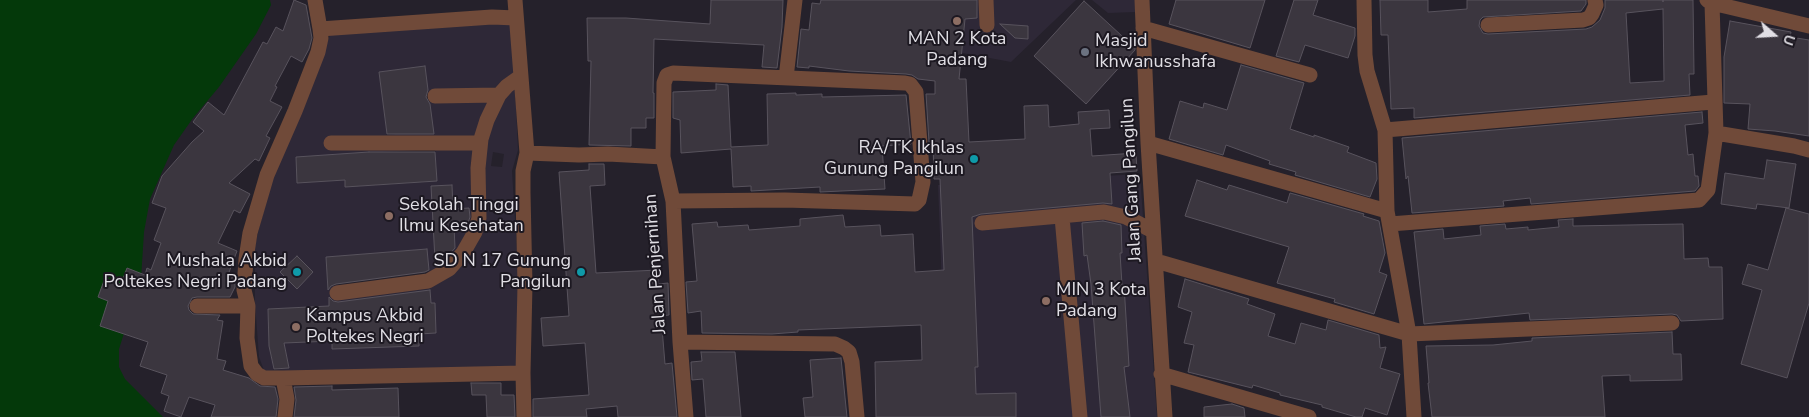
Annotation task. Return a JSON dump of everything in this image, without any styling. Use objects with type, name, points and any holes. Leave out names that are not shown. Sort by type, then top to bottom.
[{"type":"street","points":[[315,0],[321,38],[318,52],[267,175],[250,233],[244,290],[248,306],[247,338],[251,366],[257,374],[264,378],[523,373]]},
{"type":"street","points":[[515,0],[527,153],[523,171],[525,285],[524,417]]},
{"type":"street","points":[[673,201],[785,200],[905,205],[915,204],[920,200],[923,182],[916,92],[910,84],[786,78],[795,0]]},
{"type":"street","points":[[986,0],[987,25]]},
{"type":"street","name":"Jalan Gang Pangilun","points":[[1142,0],[1148,143],[1165,417]]},
{"type":"street","points":[[1364,0],[1365,55],[1367,71],[1385,130],[1388,218],[1409,334],[1414,417]]},
{"type":"street","points":[[1488,25],[1583,20],[1589,18],[1592,14],[1596,5],[1595,0]]},
{"type":"street","points":[[1148,143],[1388,218],[1699,200],[1708,190],[1716,132],[1709,1],[1809,26]]},
{"type":"street","points":[[320,29],[492,17],[516,18]]},
{"type":"street","points":[[1143,28],[1310,75]]},
{"type":"street","name":"Jalan Penjernihan","points":[[686,417],[673,201],[663,157],[664,82],[667,75],[673,73],[786,78]]},
{"type":"street","points":[[337,293],[428,282],[449,269],[463,254],[475,232],[479,218],[478,168],[480,143],[487,120],[500,95],[507,86],[520,76]]},
{"type":"street","points":[[436,96],[500,95]]},
{"type":"street","points":[[1385,130],[1714,102]]},
{"type":"street","points":[[1716,132],[1809,150]]},
{"type":"street","points":[[331,143],[480,143]]},
{"type":"street","points":[[527,153],[571,155],[616,154],[663,157]]},
{"type":"street","points":[[982,223],[1062,217],[1091,212],[1114,214],[1153,231]]},
{"type":"street","points":[[1062,217],[1080,417]]},
{"type":"street","points":[[1156,261],[1409,334],[1672,323]]},
{"type":"street","points":[[196,306],[248,306]]},
{"type":"street","points":[[680,342],[835,344],[849,352],[852,362],[857,417]]},
{"type":"street","points":[[1161,374],[1309,417]]},
{"type":"street","points":[[283,378],[287,399],[285,417]]},
{"type":"shaded area","name":"MAN 2 Kota Padang","points":[[862,0],[1076,0],[1011,62],[963,53],[858,41]]},
{"type":"shaded area","points":[[1092,0],[1135,0],[1136,12],[1108,13]]},
{"type":"shaded area","name":"Sekolah Tinggi Ilmu Kesehatan","points":[[512,22],[518,150],[512,171],[520,301],[518,370],[265,373],[259,357],[255,303],[255,245],[272,176],[304,105],[331,32]],"holes":[[[425,66],[433,129],[387,135],[379,72]],[[435,149],[437,176],[427,177],[427,182],[346,187],[345,180],[298,183],[296,157]],[[493,152],[504,154],[502,167],[491,166]],[[427,249],[429,278],[328,286],[326,257]],[[297,256],[313,272],[297,288],[280,272]],[[435,303],[436,333],[419,334],[419,346],[332,348],[331,306]],[[315,307],[269,343],[268,309]],[[285,349],[289,368],[274,370],[270,352]]]},
{"type":"shaded area","name":"MIN 3 Kota Padang","points":[[1140,174],[1157,417],[947,417],[938,185]]},
{"type":"green space","points":[[0,0],[270,0],[271,5],[256,34],[219,87],[193,118],[174,145],[150,199],[144,232],[141,279],[119,349],[119,367],[125,379],[163,417],[0,417]]},
{"type":"building","points":[[294,0],[306,5],[312,38],[309,49],[302,62],[291,56],[275,86],[277,87],[270,101],[282,107],[266,136],[270,138],[259,161],[255,159],[229,183],[250,194],[240,213],[234,210],[218,243],[237,251],[228,275],[235,279],[235,287],[230,297],[192,298],[188,306],[193,314],[220,315],[217,320],[223,321],[217,359],[226,361],[223,370],[249,378],[260,386],[275,387],[278,399],[276,417],[211,417],[215,405],[189,397],[181,417],[164,411],[169,396],[161,393],[167,375],[140,366],[148,342],[100,326],[108,301],[98,297],[105,278],[121,284],[127,268],[145,275],[147,268],[151,270],[161,243],[154,240],[166,208],[152,203],[162,176],[204,131],[193,122],[208,102],[224,115],[263,42],[267,44],[276,27],[283,31]]},
{"type":"building","points":[[711,0],[783,0],[777,68],[762,67],[764,45],[654,39],[654,118],[646,118],[646,128],[631,128],[631,146],[589,145],[591,61],[588,61],[587,18],[626,18],[710,24]]},
{"type":"building","points":[[821,0],[977,0],[977,18],[965,19],[959,79],[966,79],[969,142],[1025,139],[1024,106],[1048,105],[1049,127],[1079,124],[1078,112],[1109,110],[1110,128],[1090,129],[1092,156],[1136,153],[1137,171],[1110,173],[1112,204],[1103,203],[981,214],[972,217],[978,367],[975,367],[976,394],[1016,393],[1016,417],[876,417],[875,362],[922,360],[921,325],[798,330],[798,332],[772,334],[702,333],[701,311],[688,313],[686,282],[697,281],[692,224],[717,222],[718,227],[748,225],[749,230],[800,226],[800,219],[843,215],[845,227],[880,225],[881,236],[913,234],[915,272],[944,270],[940,179],[934,179],[933,142],[929,142],[926,94],[935,94],[935,81],[918,79],[906,74],[849,71],[809,66],[809,68],[797,67],[801,29],[809,30],[812,3],[820,4]]},
{"type":"building","points":[[1176,0],[1265,0],[1250,48],[1169,24]]},
{"type":"building","points":[[1294,0],[1318,0],[1313,15],[1355,28],[1355,36],[1348,58],[1305,45],[1299,62],[1276,56]]},
{"type":"building","points":[[1380,0],[1428,0],[1428,12],[1467,9],[1467,0],[1586,0],[1586,4],[1581,11],[1483,17],[1480,20],[1479,26],[1483,33],[1488,34],[1586,29],[1592,27],[1600,20],[1605,8],[1605,0],[1693,0],[1694,74],[1689,74],[1690,95],[1414,118],[1414,108],[1391,109],[1388,35],[1381,35]],"holes":[[[1663,9],[1664,81],[1630,83],[1626,13]]]},
{"type":"building","name":"Masjid Ikhwanusshafa","points":[[1084,1],[1135,48],[1086,104],[1034,56]]},
{"type":"building","points":[[1730,21],[1791,32],[1790,37],[1809,40],[1809,136],[1748,129],[1750,104],[1724,103],[1724,57]]},
{"type":"building","points":[[1000,24],[1028,26],[1028,39],[1015,38]]},
{"type":"building","points":[[1241,65],[1304,83],[1290,129],[1349,147],[1347,152],[1376,163],[1377,179],[1370,197],[1295,175],[1296,172],[1269,164],[1270,161],[1226,145],[1223,155],[1169,139],[1180,101],[1203,108],[1204,103],[1227,110]]},
{"type":"building","points":[[425,66],[428,90],[426,97],[430,104],[434,134],[387,134],[379,72]]},
{"type":"building","points":[[716,84],[728,85],[731,147],[768,145],[767,94],[796,93],[796,95],[822,94],[822,97],[906,95],[911,144],[882,146],[885,189],[820,192],[820,187],[751,191],[751,186],[733,187],[731,149],[681,153],[680,120],[673,118],[673,92],[716,90]]},
{"type":"building","points":[[1702,112],[1703,123],[1685,125],[1688,155],[1693,154],[1695,176],[1698,176],[1699,186],[1695,191],[1531,204],[1530,198],[1503,201],[1504,206],[1412,213],[1402,138]]},
{"type":"building","points":[[369,152],[435,152],[437,181],[345,187],[345,180],[297,183],[296,157]]},
{"type":"building","points":[[1767,160],[1796,164],[1789,208],[1757,204],[1756,209],[1721,204],[1725,173],[1764,179]]},
{"type":"building","points":[[589,164],[604,164],[605,185],[590,186],[596,273],[658,270],[658,284],[668,283],[669,315],[661,316],[665,364],[672,363],[677,417],[618,417],[617,406],[586,409],[587,417],[533,417],[533,399],[589,395],[585,343],[543,346],[541,318],[569,316],[559,172],[589,170]]},
{"type":"building","points":[[1197,180],[1227,190],[1229,185],[1287,203],[1290,193],[1364,214],[1363,216],[1379,221],[1385,253],[1379,272],[1387,275],[1374,314],[1334,302],[1335,299],[1277,283],[1289,247],[1185,216]]},
{"type":"building","points":[[452,185],[453,209],[469,208],[470,217],[467,226],[454,226],[455,248],[445,259],[435,260],[431,186]]},
{"type":"building","points":[[1786,208],[1809,214],[1809,303],[1787,378],[1741,364],[1762,290],[1742,284],[1748,264],[1768,270]]},
{"type":"building","points":[[1573,219],[1573,226],[1683,224],[1684,259],[1708,258],[1709,267],[1722,267],[1723,319],[1681,321],[1677,315],[1672,314],[1530,320],[1529,313],[1424,324],[1414,232],[1443,229],[1444,239],[1481,235],[1480,226],[1505,224],[1506,229],[1528,227],[1528,230],[1559,227],[1558,220]]},
{"type":"building","points":[[1103,221],[1121,225],[1122,253],[1120,253],[1129,366],[1124,367],[1130,417],[1101,417],[1091,284],[1087,255],[1084,256],[1082,223]]},
{"type":"building","points":[[427,249],[429,270],[425,272],[336,284],[328,290],[326,257]]},
{"type":"building","name":"Mushala Akbid Poltekes Negri Padang","points":[[297,256],[313,272],[297,289],[280,272]]},
{"type":"building","points":[[1185,279],[1249,299],[1247,304],[1275,314],[1268,336],[1295,344],[1301,323],[1326,330],[1328,320],[1379,335],[1380,348],[1386,347],[1380,368],[1400,374],[1387,415],[1365,408],[1362,417],[1356,417],[1322,407],[1322,405],[1280,395],[1280,393],[1253,385],[1252,388],[1188,372],[1194,345],[1184,343],[1192,312],[1178,307]]},
{"type":"building","points":[[430,290],[431,303],[435,303],[436,333],[419,334],[419,346],[332,349],[332,341],[284,343],[289,368],[274,369],[269,346],[268,309],[329,306],[329,297],[333,301],[338,302]]},
{"type":"building","points":[[1672,332],[1673,354],[1681,354],[1682,380],[1630,381],[1630,375],[1602,376],[1605,417],[1432,417],[1426,346],[1493,345],[1532,341],[1532,338]]},
{"type":"building","points":[[701,352],[735,352],[741,417],[706,417],[703,379],[692,380],[691,362],[702,361]]},
{"type":"building","points":[[841,358],[847,417],[805,417],[803,398],[813,397],[810,360]]},
{"type":"building","points":[[471,383],[501,383],[501,395],[514,395],[515,417],[487,417],[486,395],[472,395]]},
{"type":"building","points":[[332,386],[332,390],[398,388],[399,417],[294,417],[296,400],[294,387]]},
{"type":"building","points":[[1232,404],[1244,408],[1245,417],[1204,417],[1204,407]]},
{"type":"place","name":"MAN 2 Kota Padang","points":[[957,21]]},
{"type":"place","name":"Masjid Ikhwanusshafa","points":[[1085,52]]},
{"type":"place","name":"RA/TK Ikhlas Gunung Pangilun","points":[[974,159]]},
{"type":"place","name":"Sekolah Tinggi Ilmu Kesehatan","points":[[389,216]]},
{"type":"place","name":"Mushala Akbid Poltekes Negri Padang","points":[[297,272]]},
{"type":"place","name":"SD N 17 Gunung Pangilun","points":[[581,272]]},
{"type":"place","name":"MIN 3 Kota Padang","points":[[1046,301]]},
{"type":"place","name":"Kampus Akbid Poltekes Negri","points":[[296,327]]}]
